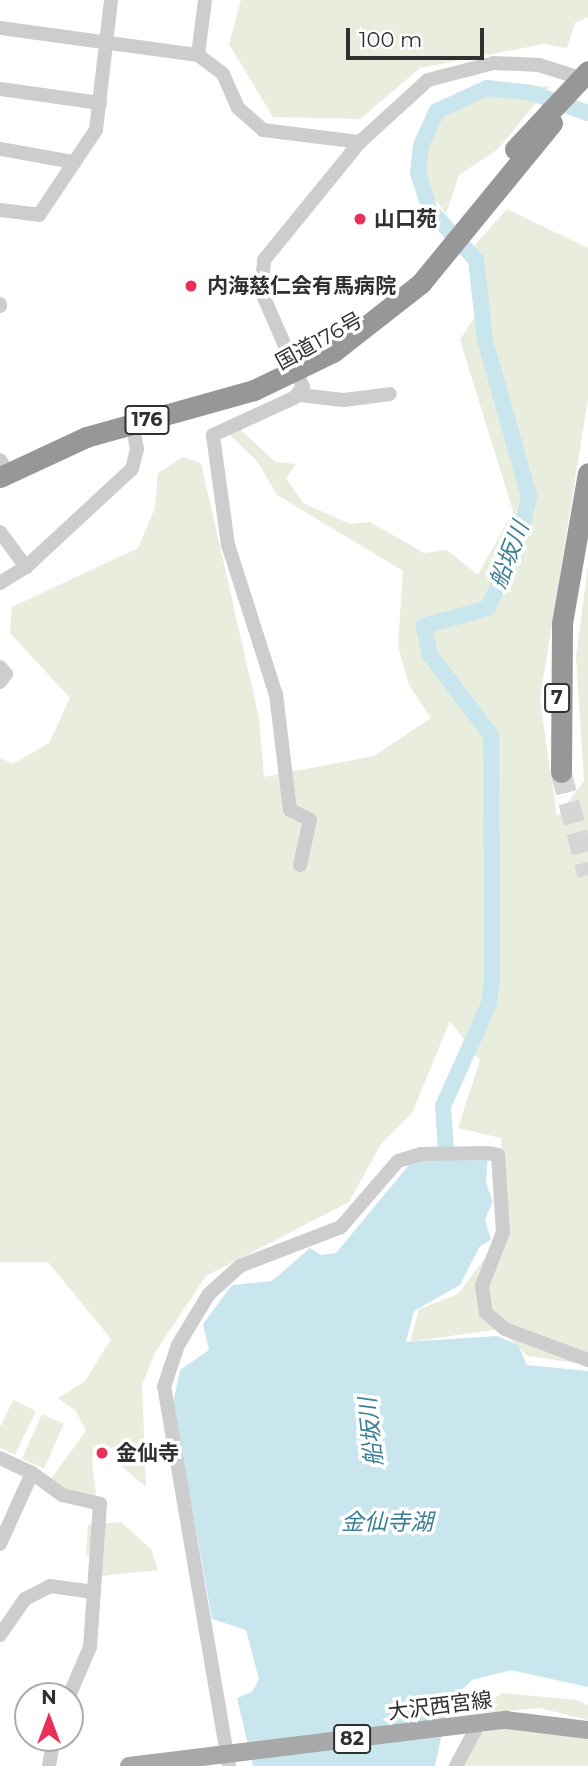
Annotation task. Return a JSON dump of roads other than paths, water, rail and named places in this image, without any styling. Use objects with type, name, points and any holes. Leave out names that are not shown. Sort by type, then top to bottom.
[{"type":"highway","name":"国道176号","points":[[0,466],[132,424],[229,399],[399,306],[521,150],[588,71]]},
{"type":"highway","name":"国道176号","points":[[521,150],[588,86]]},
{"type":"highway","name":"国道176号","points":[[0,466],[83,426],[295,365]]},
{"type":"highway","points":[[562,623],[588,473]]},
{"type":"highway","name":"7","points":[[561,772],[562,623],[588,516]]},
{"type":"main road","name":"大沢西宮線","points":[[129,1766],[233,1757],[534,1720],[588,1730]]},
{"type":"street","points":[[0,210],[39,215],[96,130],[111,0]]},
{"type":"street","points":[[198,55],[205,0]]},
{"type":"street","points":[[0,28],[198,55],[223,74],[239,108],[263,130],[359,142]]},
{"type":"street","points":[[299,395],[295,365],[261,291],[264,260],[359,142],[428,80],[473,65],[539,65],[588,80]]},
{"type":"street","points":[[0,89],[100,103]]},
{"type":"street","points":[[0,149],[74,162]]},
{"type":"street","points":[[300,865],[310,820],[290,810],[276,695],[228,545],[213,435],[299,395],[344,400],[390,394]]},
{"type":"street","points":[[0,583],[26,567],[132,469],[137,449],[132,424]]},
{"type":"street","points":[[0,532],[26,567]]},
{"type":"street","points":[[0,667],[6,674],[0,682]]},
{"type":"street","points":[[233,1757],[164,1387],[178,1345],[209,1294],[240,1266],[341,1227],[398,1161],[421,1154],[487,1153],[498,1155],[503,1232],[482,1286],[486,1313],[505,1329],[588,1360]]},
{"type":"street","points":[[0,1458],[32,1473],[62,1495],[100,1504],[90,1647],[75,1682]]},
{"type":"street","points":[[0,1544],[32,1473]]},
{"type":"street","points":[[0,1635],[25,1599],[50,1586],[94,1592]]},
{"type":"street","points":[[456,1766],[470,1726]]},
{"type":"water","name":"金仙寺湖","points":[[488,1156],[486,1183],[493,1202],[485,1220],[491,1240],[480,1246],[460,1285],[414,1311],[406,1342],[497,1336],[518,1345],[527,1365],[588,1371],[588,1687],[511,1670],[472,1680],[448,1704],[435,1766],[253,1766],[237,1698],[252,1692],[259,1679],[246,1630],[212,1619],[173,1403],[180,1370],[209,1350],[203,1324],[232,1285],[272,1281],[310,1248],[321,1255],[336,1253],[413,1160]]},
{"type":"waterway","name":"船坂川","points":[[446,1149],[443,1106],[489,1004],[492,978],[491,735],[430,655],[424,626],[488,608],[520,538],[529,496],[485,340],[476,260],[430,210],[418,173],[421,145],[437,111],[487,88],[532,93],[588,113]]},
{"type":"tunnel","points":[[561,772],[588,875]]},
{"type":"place","name":"山口苑","points":[[360,219]]},
{"type":"place","name":"内海慈仁会有馬病院","points":[[191,286]]},
{"type":"place","name":"金仙寺","points":[[102,1453]]}]
